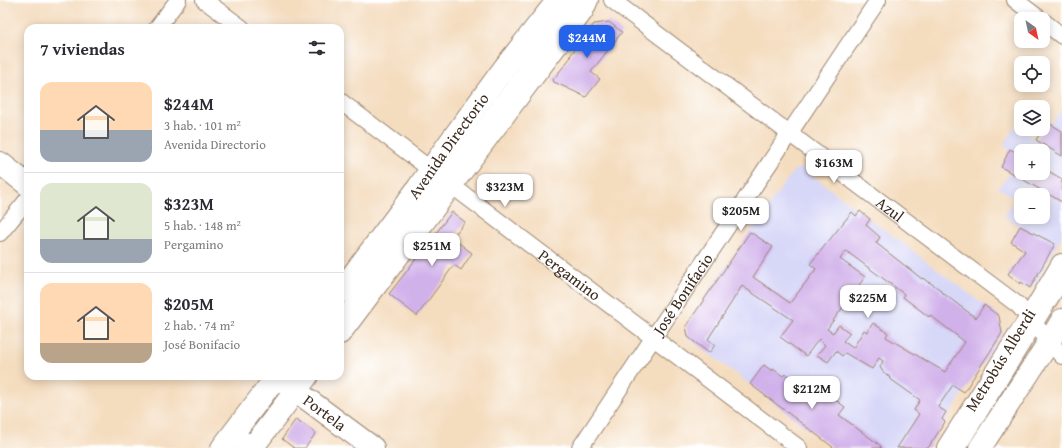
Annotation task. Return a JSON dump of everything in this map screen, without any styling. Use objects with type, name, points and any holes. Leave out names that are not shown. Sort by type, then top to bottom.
[{"type":"main road","name":"Avenida Directorio","points":[[344,327],[442,177],[505,67],[558,0]]},
{"type":"main road","name":"Avenida Directorio","points":[[344,287],[418,188],[442,177],[582,11],[586,0]]},
{"type":"main road","points":[[0,163],[24,182]]},
{"type":"main road","points":[[980,448],[1045,337],[1062,265]]},
{"type":"main road","points":[[948,448],[1045,337],[1062,320]]},
{"type":"main road","points":[[252,439],[286,384]]},
{"type":"main road","points":[[222,448],[286,384]]},
{"type":"main road","name":"Portela","points":[[286,384],[374,448]]},
{"type":"street","points":[[160,24],[178,0]]},
{"type":"street","points":[[204,0],[237,24]]},
{"type":"street","name":"Azul","points":[[612,0],[1018,305],[1045,337]]},
{"type":"street","name":"José Bonifacio","points":[[580,448],[878,0]]},
{"type":"street","points":[[1015,0],[1031,12]]},
{"type":"street","points":[[1050,27],[1062,36]]},
{"type":"street","name":"Pergamino","points":[[344,104],[799,448]]},
{"type":"street","points":[[0,233],[24,204]]},
{"type":"lane","points":[[344,310],[573,0]]},
{"type":"lane","name":"Metrobús Alberdi","points":[[962,448],[1045,337],[1062,287]]},
{"type":"lane","points":[[239,448],[252,439]]},
{"type":"shaded area","points":[[1062,109],[1062,236],[1035,284],[1024,288],[1008,274],[1025,251],[1011,242],[1020,226],[1017,224],[1050,224],[1050,188],[1014,188],[1014,196],[998,188],[1011,173],[1001,167],[1010,149],[1004,145],[1014,128],[1014,136],[1030,136],[1036,140],[1038,136],[1050,136],[1050,124]]},
{"type":"shaded area","points":[[802,168],[999,316],[1002,333],[928,448],[834,448],[688,338],[686,326],[794,170]]},
{"type":"shaded area","points":[[1014,202],[1014,222],[1004,216]]},
{"type":"building","points":[[609,22],[622,32],[591,72],[600,79],[586,97],[552,81],[594,24]]},
{"type":"building","points":[[1050,124],[1062,131],[1062,156],[1050,149],[1050,144],[1042,144],[1036,140],[1038,136],[1050,136]]},
{"type":"building","points":[[1010,149],[1014,151],[1014,174],[1001,167]]},
{"type":"building","points":[[1050,172],[1062,179],[1062,202],[1050,195],[1050,188],[1038,188],[1024,180],[1050,180]]},
{"type":"building","points":[[860,211],[870,219],[866,225],[880,237],[876,243],[922,279],[923,278],[941,290],[940,291],[976,318],[984,305],[999,316],[1002,333],[964,392],[953,385],[938,407],[946,412],[942,419],[945,422],[928,448],[897,448],[919,414],[914,410],[920,400],[883,372],[880,367],[883,361],[879,358],[872,369],[845,353],[842,356],[836,351],[828,362],[817,355],[825,345],[819,339],[806,356],[780,337],[793,320],[742,286],[708,339],[715,345],[709,353],[688,337],[686,326],[750,232],[773,247],[753,277],[790,303],[816,269],[810,264],[852,212],[856,216]],"holes":[[[846,251],[904,294],[903,297],[929,317],[930,315],[965,342],[945,372],[886,337],[888,333],[873,323],[867,332],[864,330],[853,348],[843,341],[850,333],[839,325],[833,333],[827,329],[865,277],[840,259]]]},
{"type":"building","points":[[452,212],[465,222],[452,238],[472,253],[461,270],[454,265],[417,316],[389,294]]},
{"type":"building","points":[[1020,226],[1055,244],[1030,288],[1021,282],[1020,284],[1008,274],[1025,251],[1011,242]]},
{"type":"building","points":[[764,365],[783,376],[785,374],[814,395],[819,388],[845,407],[839,415],[882,448],[834,448],[750,384]]},
{"type":"building","points":[[296,419],[316,433],[305,448],[294,448],[282,439]]}]
